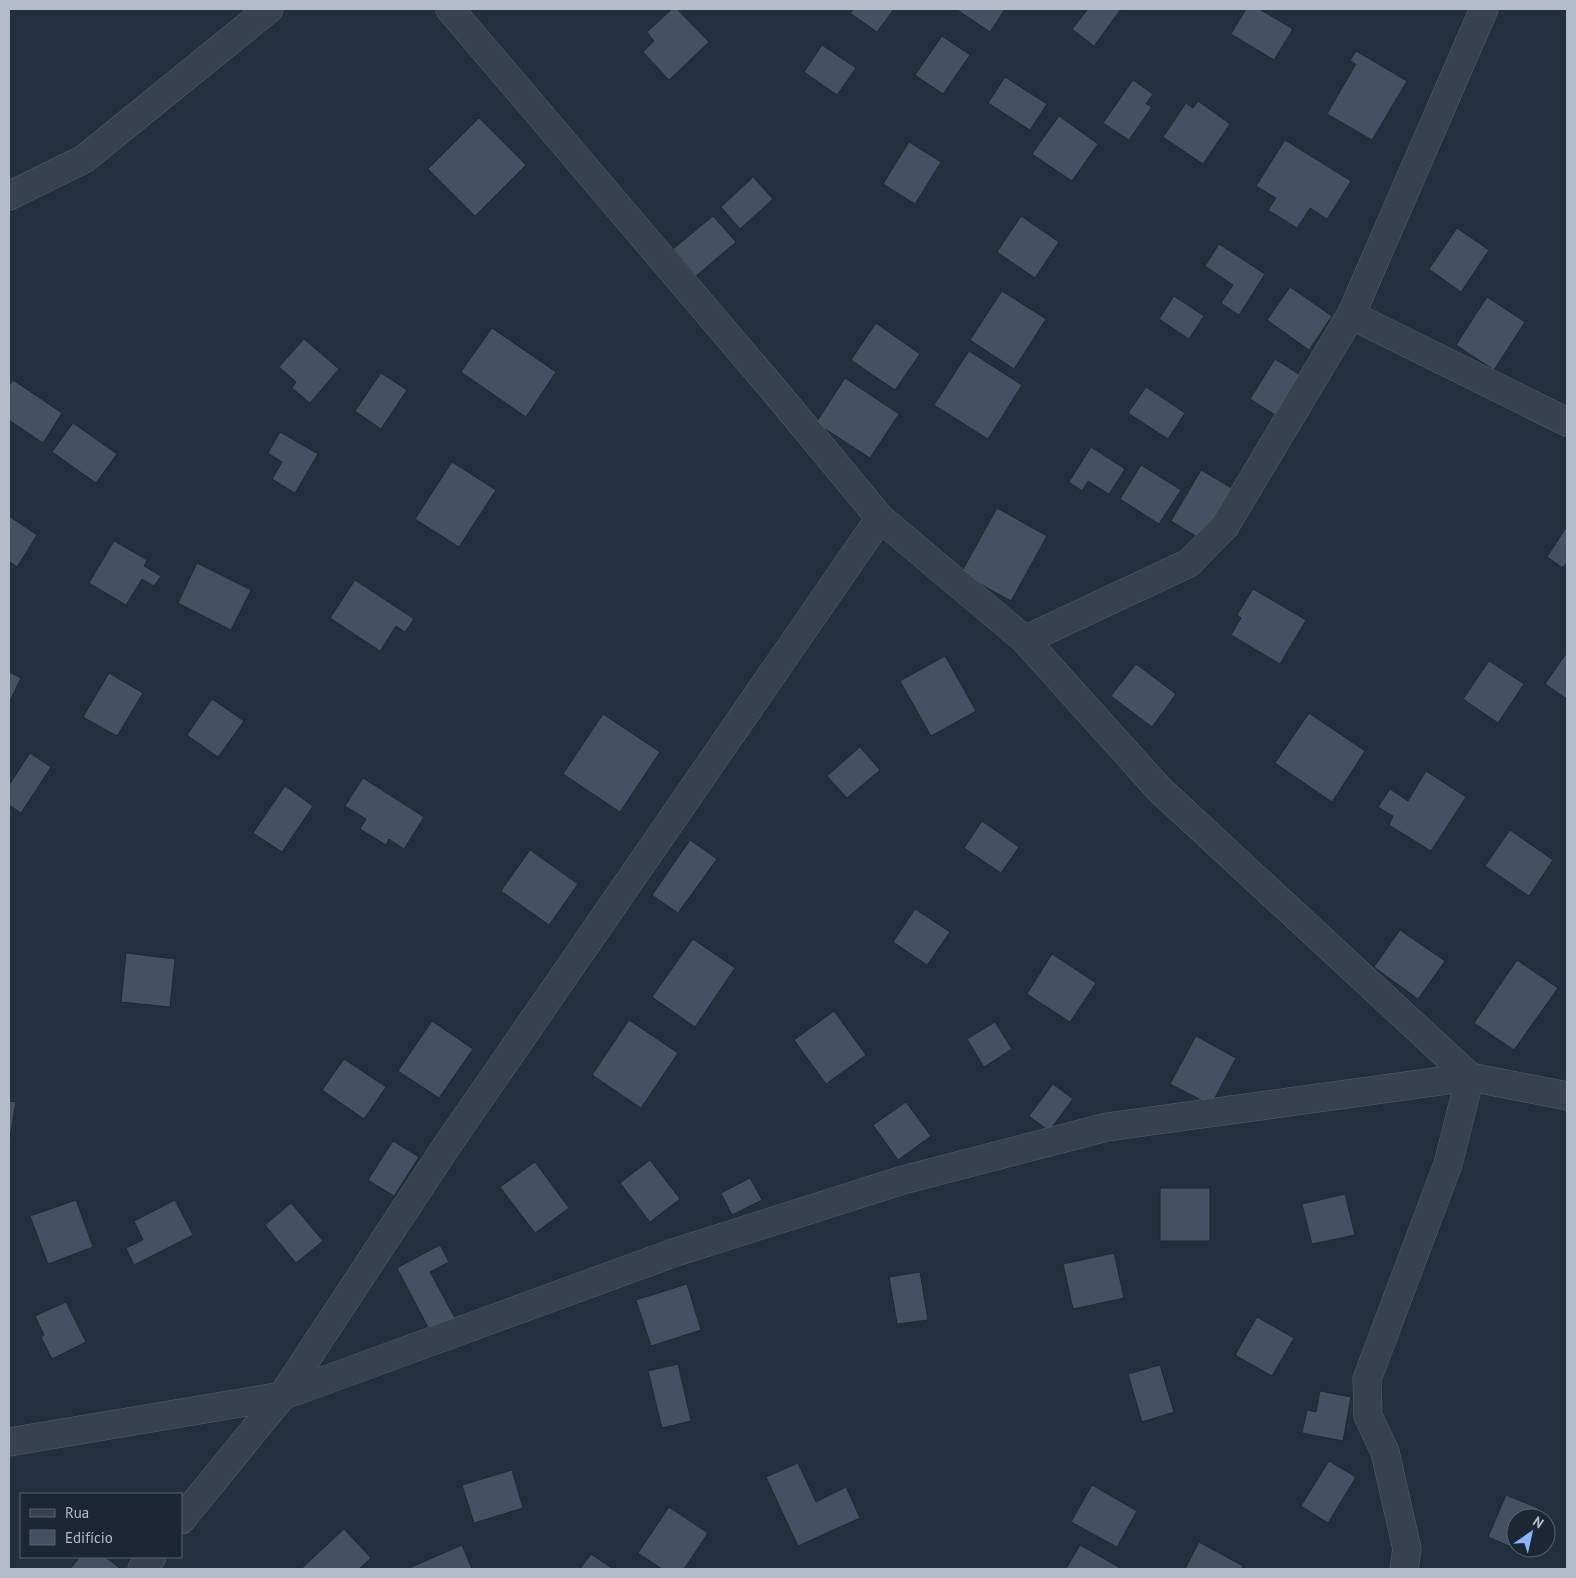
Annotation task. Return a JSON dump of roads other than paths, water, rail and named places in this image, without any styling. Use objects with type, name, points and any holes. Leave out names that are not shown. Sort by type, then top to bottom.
[{"type":"street","points":[[9,196],[84,159],[268,9]]},
{"type":"street","points":[[450,9],[880,518],[1025,640],[1160,789],[1470,1077]]},
{"type":"street","points":[[1025,640],[1189,563],[1225,526],[1351,314],[1484,9]]},
{"type":"street","points":[[1351,314],[1567,422]]},
{"type":"street","points":[[182,1519],[282,1396],[446,1147],[880,518]]},
{"type":"street","points":[[1404,1569],[1407,1549],[1384,1452],[1368,1416],[1367,1378],[1448,1164],[1470,1077]]},
{"type":"street","points":[[9,1442],[282,1396],[673,1254],[903,1180],[1107,1127],[1470,1077],[1567,1096]]},
{"type":"street","points":[[142,1569],[151,1558]]}]
